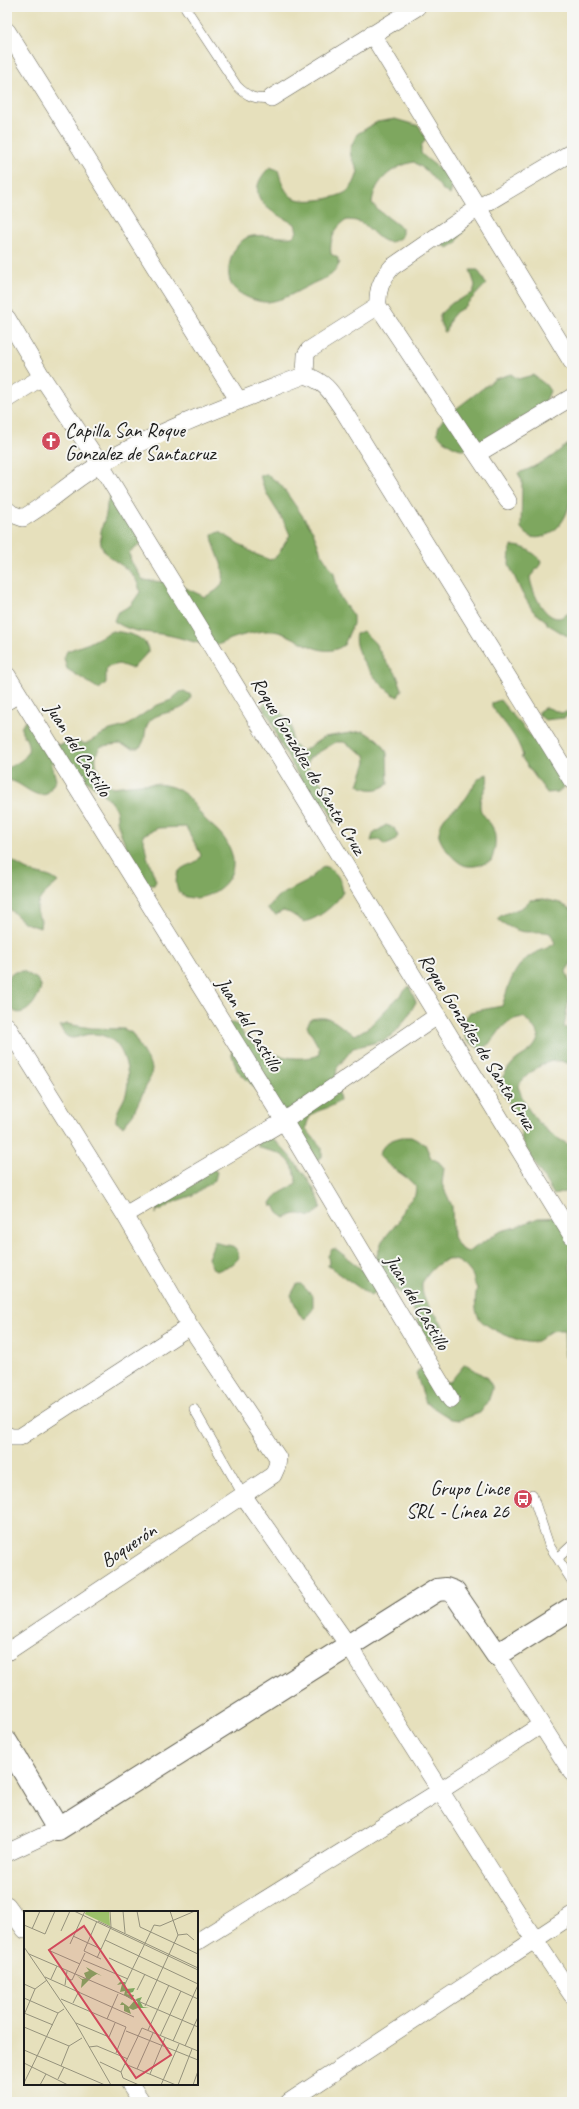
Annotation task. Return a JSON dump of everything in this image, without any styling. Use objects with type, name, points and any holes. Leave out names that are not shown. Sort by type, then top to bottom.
[{"type":"street","points":[[271,98],[417,7]]},
{"type":"street","points":[[7,31],[239,401]]},
{"type":"street","points":[[372,34],[572,362]]},
{"type":"street","points":[[508,501],[378,306],[377,292],[383,278],[392,267],[478,208],[572,152]]},
{"type":"street","points":[[305,375],[306,355],[309,350],[378,306]]},
{"type":"street","name":"Roque González de Santa Cruz","points":[[7,318],[42,377],[100,464],[572,1236]]},
{"type":"street","points":[[7,510],[12,514],[23,518],[100,464],[239,401],[305,375],[319,380],[329,389],[343,410],[572,781]]},
{"type":"street","points":[[7,399],[42,377]]},
{"type":"street","points":[[477,454],[572,397]]},
{"type":"street","name":"Juan del Castillo","points":[[7,675],[13,698],[284,1121],[451,1400]]},
{"type":"street","points":[[125,1215],[284,1121],[437,1016]]},
{"type":"street","points":[[7,1026],[125,1215],[190,1326],[20,1437],[11,1437],[7,1435]]},
{"type":"street","name":"Boquerón","points":[[7,1652],[273,1475],[277,1466],[278,1458],[190,1326]]},
{"type":"street","points":[[244,1495],[348,1645],[534,1940],[572,1995]]},
{"type":"street","points":[[7,1854],[58,1830],[437,1590],[446,1589],[454,1592],[497,1655],[572,1773]]},
{"type":"street","points":[[497,1655],[572,1608]]},
{"type":"street","points":[[198,1941],[440,1791],[542,1725]]},
{"type":"street","points":[[7,1743],[58,1830]]},
{"type":"street","points":[[7,1904],[24,1929]]},
{"type":"street","points":[[289,2102],[572,1915]]},
{"type":"street","points":[[131,2085],[142,2102]]},
{"type":"lane","points":[[185,7],[237,86],[244,94],[257,100],[271,98]]},
{"type":"lane","points":[[194,1409],[244,1495]]},
{"type":"lane","points":[[532,1494],[549,1545],[572,1581]]},
{"type":"lane","points":[[558,1558],[572,1545]]},
{"type":"green space","points":[[395,119],[419,126],[426,139],[421,146],[421,153],[447,176],[452,188],[450,195],[443,190],[427,171],[414,162],[399,167],[381,181],[376,188],[372,203],[377,209],[402,228],[402,236],[390,242],[385,241],[380,239],[362,223],[347,220],[339,226],[332,239],[331,254],[338,258],[338,264],[340,262],[331,275],[285,298],[274,301],[258,301],[237,291],[231,284],[229,270],[232,255],[240,243],[246,238],[252,236],[261,235],[292,237],[297,232],[295,224],[268,208],[258,195],[258,186],[261,177],[270,167],[278,170],[286,191],[292,197],[297,199],[319,200],[341,195],[352,185],[358,171],[351,157],[350,149],[357,134],[377,122]]},
{"type":"green space","points":[[456,227],[464,230],[456,243],[448,248],[441,244],[443,236]]},
{"type":"green space","points":[[470,270],[478,270],[486,284],[463,308],[456,312],[451,318],[445,333],[440,322],[440,314],[452,303],[473,293],[475,285]]},
{"type":"green space","points":[[511,374],[518,379],[533,375],[546,385],[550,391],[544,405],[465,450],[450,444],[437,433],[439,425],[444,418],[495,379]]},
{"type":"green space","points":[[572,443],[571,495],[564,519],[556,529],[545,536],[534,538],[526,534],[521,528],[522,481],[518,473],[530,469],[548,459],[565,446]]},
{"type":"green space","points":[[260,475],[268,475],[281,485],[313,531],[321,553],[334,573],[339,596],[353,616],[353,624],[344,645],[335,649],[317,649],[282,633],[268,631],[246,634],[219,645],[212,645],[164,634],[135,631],[128,629],[114,621],[117,613],[131,605],[140,592],[136,580],[130,572],[113,560],[101,545],[101,534],[108,501],[111,495],[142,542],[129,553],[131,561],[143,580],[175,583],[205,597],[218,589],[222,583],[223,577],[221,562],[212,534],[220,532],[255,554],[270,560],[277,556],[290,535],[287,527],[262,484]]},
{"type":"green space","points":[[513,546],[528,550],[541,561],[540,565],[530,577],[535,595],[547,613],[553,617],[560,618],[572,611],[572,639],[547,624],[546,621],[533,611],[522,593],[509,565],[510,548]]},
{"type":"green space","points":[[112,631],[123,632],[135,636],[144,642],[148,652],[134,667],[130,668],[119,664],[108,667],[106,671],[106,683],[99,689],[67,669],[64,658],[67,651],[89,643]]},
{"type":"green space","points":[[363,631],[375,643],[386,662],[396,673],[402,689],[398,697],[391,693],[376,679],[362,660],[355,642],[356,634]]},
{"type":"green space","points":[[184,691],[191,695],[186,705],[153,718],[147,725],[144,741],[139,748],[131,748],[120,744],[102,746],[96,756],[96,762],[97,768],[104,780],[113,787],[153,784],[172,787],[180,791],[190,799],[203,817],[218,831],[227,843],[230,849],[233,865],[229,878],[219,889],[207,895],[195,898],[184,896],[177,888],[177,875],[179,871],[197,861],[201,855],[186,827],[158,828],[143,835],[147,856],[156,881],[154,885],[150,885],[140,874],[125,844],[117,820],[117,812],[115,808],[94,786],[51,761],[56,780],[47,794],[37,794],[17,783],[7,780],[7,768],[21,761],[27,754],[28,745],[21,729],[25,721],[29,721],[57,745],[75,742],[82,742],[85,744],[110,730],[126,726],[155,706],[171,700],[180,692]]},
{"type":"green space","points":[[268,700],[290,723],[292,727],[292,742],[297,748],[303,751],[324,737],[363,731],[377,739],[383,745],[387,753],[388,784],[377,789],[366,788],[358,785],[366,762],[365,755],[344,742],[336,742],[309,758],[307,766],[329,792],[336,806],[337,814],[335,823],[328,808],[304,785],[279,742],[271,720],[262,706]]},
{"type":"green space","points":[[500,700],[537,743],[556,768],[565,786],[558,792],[547,793],[521,757],[523,756],[521,749],[514,736],[492,707],[492,703]]},
{"type":"green space","points":[[546,707],[561,713],[572,711],[572,713],[564,718],[545,720],[539,715],[539,711]]},
{"type":"green space","points":[[487,774],[488,779],[481,798],[480,808],[494,831],[494,851],[491,861],[477,866],[464,865],[450,855],[443,845],[439,835],[440,827],[444,818],[466,798],[479,778]]},
{"type":"green space","points":[[386,825],[394,828],[398,836],[393,842],[385,845],[379,840],[371,841],[373,834]]},
{"type":"green space","points":[[7,857],[18,865],[34,873],[51,877],[58,882],[44,894],[38,903],[38,914],[41,920],[40,928],[25,923],[7,907]]},
{"type":"green space","points":[[324,866],[332,870],[338,876],[343,892],[336,902],[326,911],[315,918],[304,922],[290,913],[283,911],[276,915],[267,909],[277,897],[306,882]]},
{"type":"green space","points":[[544,899],[560,903],[572,910],[572,962],[566,971],[571,987],[564,1027],[572,1030],[572,1065],[562,1061],[548,1062],[531,1072],[521,1081],[518,1086],[526,1105],[538,1122],[553,1135],[572,1146],[572,1190],[554,1195],[522,1142],[520,1117],[501,1092],[498,1084],[511,1065],[534,1047],[539,1036],[524,1017],[508,1022],[503,1026],[492,1041],[480,1049],[466,1040],[461,1025],[470,1012],[502,1006],[516,970],[521,964],[533,954],[550,947],[555,943],[550,933],[519,931],[507,926],[497,919],[522,907],[530,900]]},
{"type":"green space","points":[[23,971],[37,979],[41,987],[32,1005],[21,1013],[16,1012],[11,1008],[8,1000],[7,980],[9,976],[15,972]]},
{"type":"green space","points":[[409,986],[416,1002],[408,1016],[393,1035],[385,1040],[353,1048],[337,1068],[336,1076],[340,1100],[329,1107],[314,1113],[308,1121],[306,1129],[322,1148],[322,1157],[316,1161],[254,1087],[237,1070],[232,1055],[229,1022],[236,1024],[248,1040],[264,1050],[291,1058],[310,1057],[319,1055],[319,1048],[307,1026],[311,1019],[330,1019],[355,1035],[369,1027]]},
{"type":"green space","points":[[67,1024],[91,1028],[124,1029],[132,1033],[152,1068],[151,1076],[133,1114],[123,1126],[116,1122],[117,1114],[125,1098],[128,1081],[128,1073],[121,1051],[113,1041],[101,1035],[93,1034],[74,1038],[66,1036],[60,1026]]},
{"type":"green space","points":[[264,1131],[289,1155],[313,1188],[321,1207],[314,1215],[310,1216],[296,1214],[285,1218],[278,1213],[274,1205],[272,1207],[271,1203],[274,1199],[280,1193],[296,1183],[296,1178],[291,1164],[285,1157],[257,1146]]},
{"type":"green space","points":[[402,1137],[411,1137],[425,1144],[431,1158],[439,1162],[444,1168],[442,1184],[452,1206],[453,1237],[461,1249],[468,1252],[501,1231],[538,1218],[562,1217],[572,1229],[570,1268],[572,1277],[572,1369],[565,1356],[564,1330],[549,1332],[534,1342],[529,1342],[513,1338],[482,1322],[476,1311],[475,1299],[477,1288],[473,1277],[464,1265],[458,1261],[451,1260],[438,1264],[422,1283],[425,1301],[439,1319],[444,1332],[443,1341],[436,1345],[430,1341],[422,1331],[407,1298],[385,1281],[376,1258],[382,1241],[398,1222],[404,1207],[415,1195],[416,1187],[379,1155],[385,1144]]},
{"type":"green space","points":[[214,1169],[217,1172],[215,1180],[191,1196],[176,1201],[161,1210],[157,1210],[156,1214],[158,1202]]},
{"type":"green space","points":[[215,1241],[236,1248],[239,1258],[233,1264],[217,1271],[213,1269],[208,1258]]},
{"type":"green space","points":[[332,1249],[336,1249],[365,1272],[376,1291],[371,1296],[327,1265],[329,1264],[328,1256]]},
{"type":"green space","points":[[297,1284],[301,1284],[313,1296],[313,1309],[305,1319],[299,1314],[291,1295]]},
{"type":"green space","points":[[464,1365],[467,1365],[487,1378],[492,1386],[492,1390],[488,1402],[480,1413],[460,1420],[451,1419],[426,1403],[416,1374],[421,1368],[446,1382],[450,1382]]},
{"type":"place","name":"Capilla San Roque Gonzalez de Santacruz","points":[[51,441]]},
{"type":"place","name":"Grupo Lince SRL - Línea 26","points":[[523,1499]]}]
